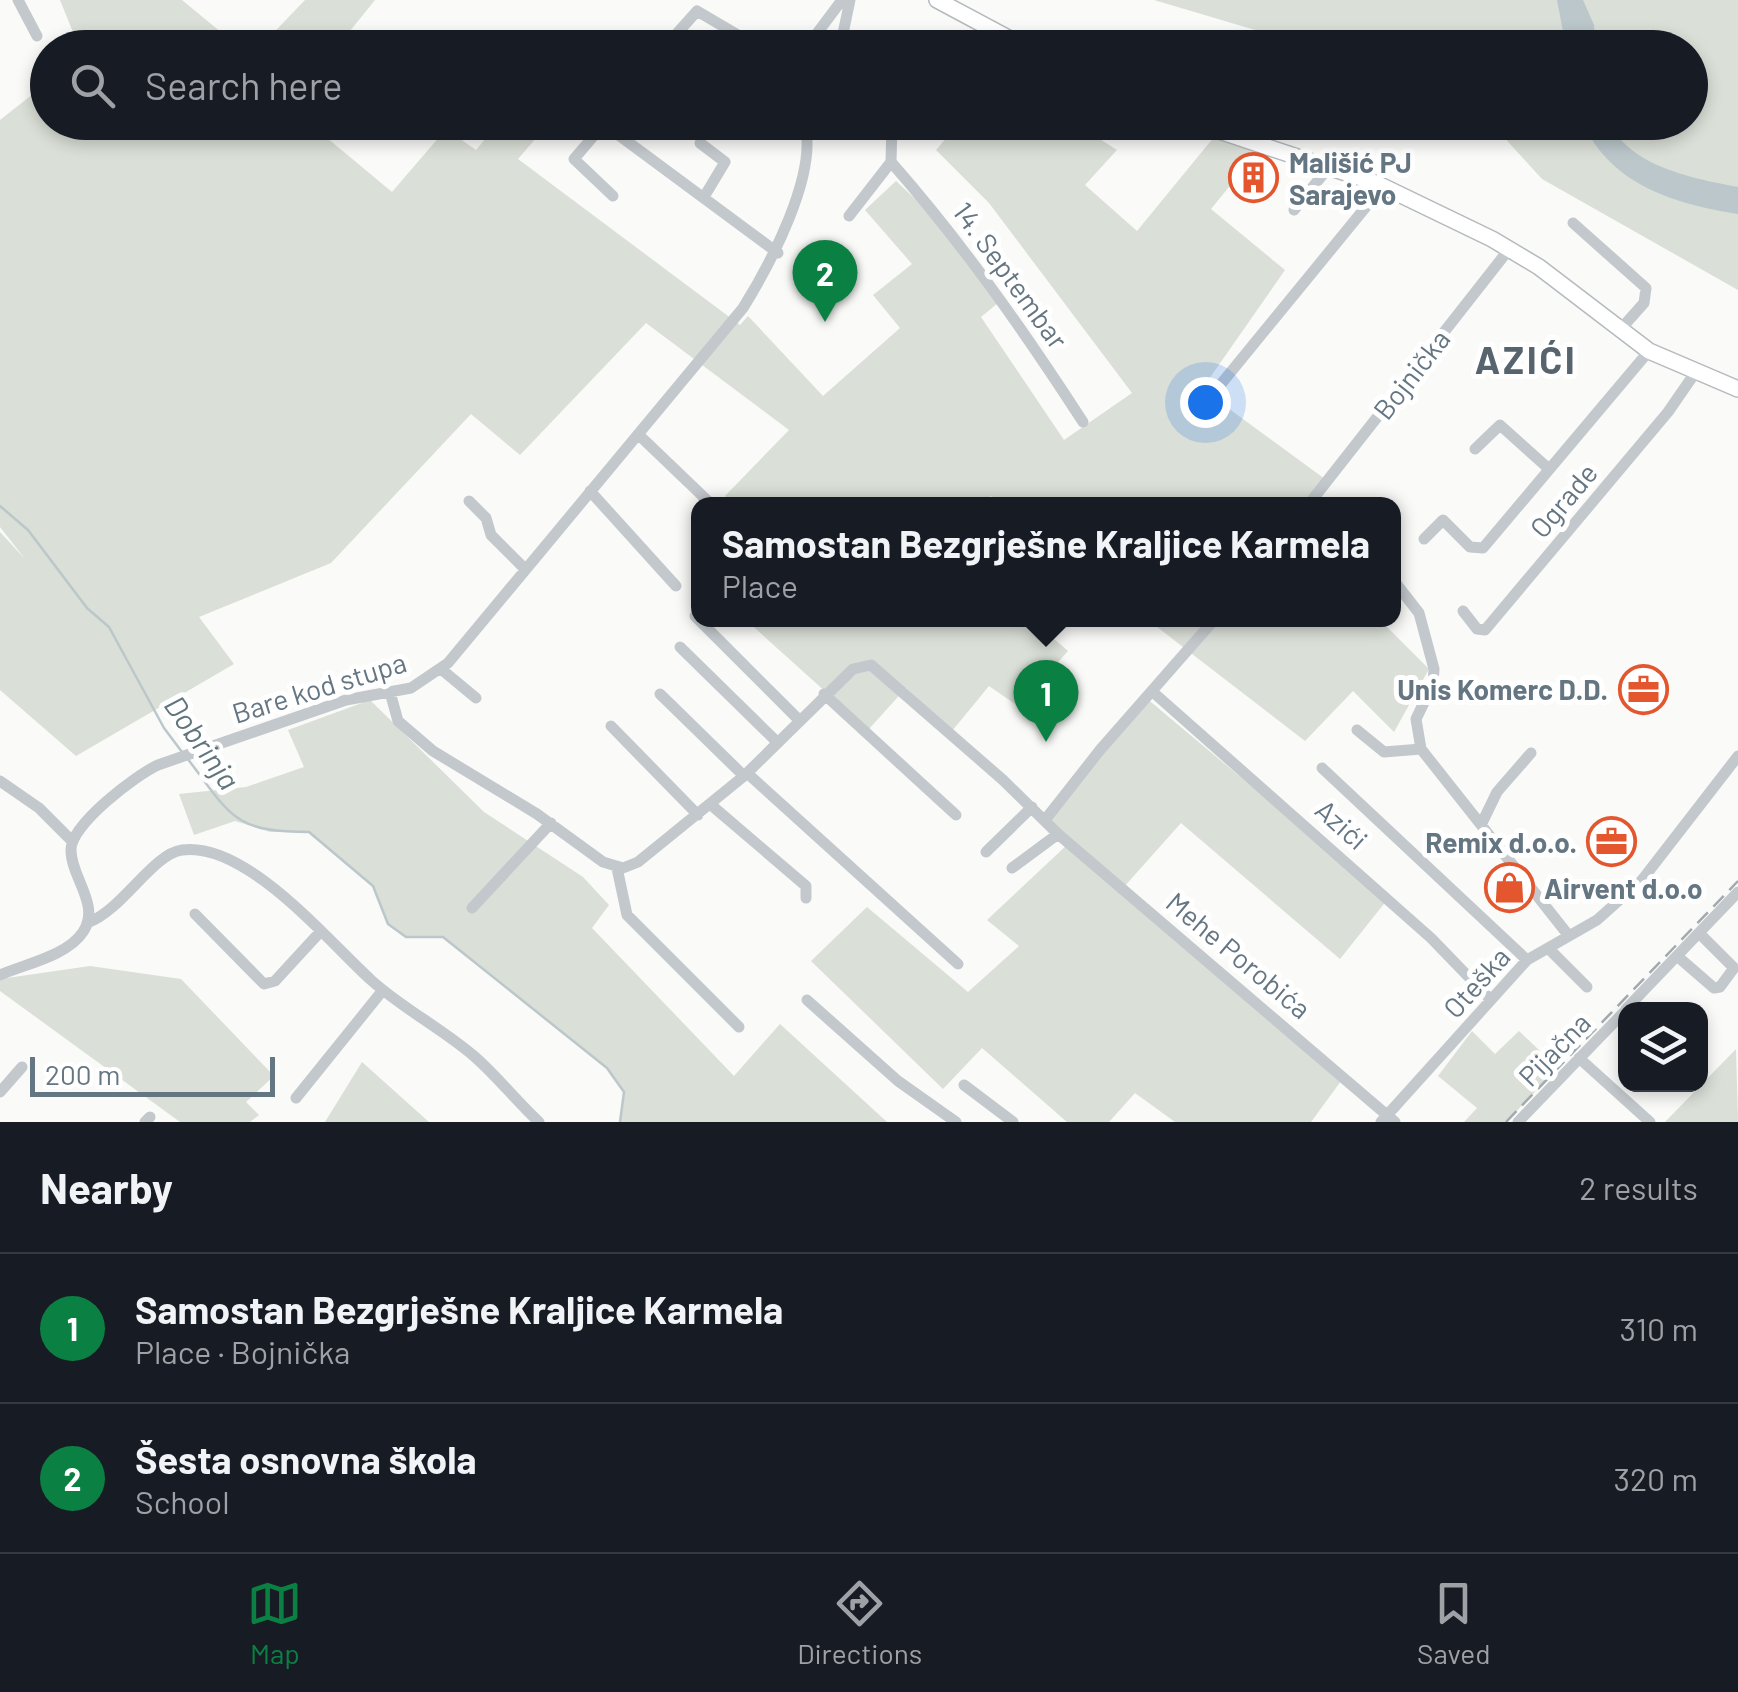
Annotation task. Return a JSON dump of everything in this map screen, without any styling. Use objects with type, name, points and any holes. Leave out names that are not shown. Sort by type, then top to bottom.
[{"type":"main road","points":[[937,0],[993,30]]},
{"type":"main road","points":[[1247,140],[1383,186],[1510,248],[1649,351],[1695,374],[1738,389]]},
{"type":"street","points":[[18,0],[34,30]]},
{"type":"street","points":[[820,30],[842,0]]},
{"type":"street","points":[[844,30],[850,0]]},
{"type":"street","points":[[682,30],[700,11],[731,30]]},
{"type":"street","points":[[589,140],[574,159],[613,196]]},
{"type":"street","points":[[624,140],[778,252]]},
{"type":"street","name":"Bare kod stupa","points":[[72,840],[80,827],[136,778],[178,758],[346,700],[412,688],[441,670],[743,308],[778,252],[807,140]]},
{"type":"street","points":[[849,216],[891,162],[892,140]]},
{"type":"street","points":[[700,143],[725,162],[704,197]]},
{"type":"street","name":"14. Septembar","points":[[891,162],[946,225],[1083,422]]},
{"type":"street","points":[[1294,210],[1329,167]]},
{"type":"street","points":[[1221,384],[1383,186]]},
{"type":"street","points":[[1573,223],[1646,288],[1644,304],[1619,331]]},
{"type":"street","name":"Bojnička","points":[[1317,497],[1510,248]]},
{"type":"street","points":[[1424,538],[1443,520],[1470,547],[1482,548],[1649,351]]},
{"type":"street","name":"Ograde","points":[[1463,611],[1477,629],[1486,630],[1668,412],[1695,374]]},
{"type":"street","points":[[1475,450],[1500,426],[1549,469]]},
{"type":"street","points":[[640,436],[704,497]]},
{"type":"street","points":[[588,494],[657,574]]},
{"type":"street","points":[[588,494],[676,586]]},
{"type":"street","points":[[469,501],[486,518],[491,536],[524,568]]},
{"type":"street","points":[[1401,590],[1418,613],[1434,669],[1433,684],[1416,720],[1421,749],[1569,936]]},
{"type":"street","points":[[706,627],[800,721]]},
{"type":"street","points":[[1045,820],[1100,750],[1208,627]]},
{"type":"street","points":[[680,647],[778,743]]},
{"type":"street","name":"Mehe Porobića","points":[[617,868],[638,862],[746,775],[824,694],[860,664],[872,666],[1058,834],[1388,1120]]},
{"type":"street","name":"Bare kod stupa","points":[[441,670],[476,698]]},
{"type":"street","points":[[390,692],[394,714],[420,742],[617,868],[619,895],[627,914],[739,1026]]},
{"type":"street","name":"Azići","points":[[1154,693],[1417,925],[1490,998]]},
{"type":"street","points":[[660,694],[958,964]]},
{"type":"street","points":[[824,694],[956,814]]},
{"type":"street","points":[[611,726],[698,814]]},
{"type":"street","points":[[1357,730],[1384,752],[1421,749]]},
{"type":"street","points":[[1481,825],[1498,792],[1531,754]]},
{"type":"street","name":"Oteška","points":[[1388,1120],[1490,998],[1527,960],[1598,920],[1642,880],[1738,756]]},
{"type":"street","name":"Azići","points":[[1322,768],[1527,960]]},
{"type":"street","points":[[0,781],[39,808],[72,840],[72,858],[88,907],[87,922]]},
{"type":"street","points":[[710,804],[806,886],[806,898]]},
{"type":"street","points":[[986,852],[1032,807]]},
{"type":"street","points":[[472,908],[550,823]]},
{"type":"street","points":[[1012,868],[1058,834]]},
{"type":"street","points":[[0,975],[72,943],[87,922],[124,900],[173,852],[196,849],[226,857],[321,931],[383,990],[467,1051],[539,1122]]},
{"type":"street","name":"Pijačna","points":[[1634,1002],[1738,892]]},
{"type":"street","points":[[195,914],[264,984],[275,981],[321,931]]},
{"type":"street","points":[[1677,956],[1714,988],[1720,988],[1734,968],[1700,933]]},
{"type":"street","points":[[1548,948],[1587,987]]},
{"type":"street","points":[[296,1098],[383,990]]},
{"type":"street","points":[[807,1000],[898,1082],[956,1122]]},
{"type":"street","name":"Pijačna","points":[[1518,1122],[1618,1018]]},
{"type":"street","points":[[1579,1058],[1650,1122]]},
{"type":"street","points":[[0,1092],[22,1067]]},
{"type":"street","points":[[964,1085],[1012,1122]]},
{"type":"shaded area","points":[[60,0],[182,0],[218,30],[72,30]]},
{"type":"shaded area","points":[[305,0],[375,0],[351,30],[276,30]]},
{"type":"shaded area","points":[[1154,0],[1738,0],[1738,290],[1542,179],[1506,140],[1708,140],[1708,30],[1255,30]]},
{"type":"shaded area","points":[[1557,0],[1583,0],[1594,30],[1563,30]]},
{"type":"shaded area","points":[[30,96],[30,140],[329,140],[392,192],[437,140],[462,140],[476,150],[484,140],[534,140],[518,159],[740,325],[748,316],[823,396],[900,328],[873,295],[912,264],[865,210],[896,181],[941,223],[998,303],[981,317],[1064,440],[1132,393],[989,203],[936,150],[945,140],[1101,140],[1117,150],[1085,185],[1137,231],[1212,140],[1260,149],[1211,209],[1285,270],[1202,389],[1329,482],[1315,497],[726,497],[789,430],[646,323],[520,455],[471,414],[331,563],[199,617],[234,664],[76,756],[0,690],[0,532],[25,559],[0,527],[0,120]]},
{"type":"shaded area","points":[[1593,140],[1622,140],[1666,168],[1738,187],[1738,214],[1691,204],[1647,188],[1610,162]]},
{"type":"shaded area","points":[[754,627],[1040,627],[1068,651],[1018,706],[989,686],[952,731],[906,688],[868,730]]},
{"type":"shaded area","points":[[1157,627],[1387,627],[1429,669],[1394,732],[1353,691],[1305,741]]},
{"type":"shaded area","points":[[1145,697],[1387,900],[1340,959],[1181,823],[1123,888],[1341,1081],[1311,1122],[1175,1122],[1135,1093],[1109,1122],[1067,1122],[982,1048],[943,1089],[811,961],[867,907],[968,992],[1019,946],[987,920],[1068,844],[1043,819]]},
{"type":"shaded area","points":[[370,700],[484,812],[583,877],[609,905],[592,928],[734,1076],[780,1024],[887,1122],[620,1122],[624,1092],[607,1068],[444,937],[406,937],[388,924],[373,886],[310,832],[270,832],[235,821],[194,835],[179,794],[246,787],[304,767],[288,730]]},
{"type":"shaded area","points":[[90,966],[181,979],[274,1076],[246,1102],[259,1115],[250,1122],[180,1122],[0,991],[0,979]]},
{"type":"shaded area","points":[[1472,1031],[1495,1054],[1519,1031],[1558,1068],[1506,1122],[1464,1122],[1477,1108],[1438,1076]]},
{"type":"shaded area","points":[[1736,1049],[1738,1122],[1665,1122],[1694,1092],[1708,1092],[1708,1078]]},
{"type":"shaded area","points":[[362,1062],[429,1122],[325,1122]]},
{"type":"waterway","name":"Dobrinja","points":[[0,506],[28,530],[87,608],[109,627],[164,728],[182,752]]},
{"type":"waterway","name":"Dobrinja","points":[[187,758],[236,816],[264,828],[309,832],[373,886],[388,924],[406,937],[443,937],[607,1068],[624,1092],[620,1122]]},
{"type":"railway","points":[[1506,1122],[1738,881]]},
{"type":"place","name":"Mališić PJ Sarajevo","points":[[1254,178]]},
{"type":"place","name":"Šesta osnovna škola","points":[[825,322]]},
{"type":"place","name":"Unis Komerc D.D.","points":[[1643,689]]},
{"type":"place","name":"Samostan Bezgrješne Kraljice Karmela","points":[[1046,742]]},
{"type":"place","name":"Remix d.o.o.","points":[[1612,842]]},
{"type":"place","name":"Airvent d.o.o","points":[[1509,888]]},
{"type":"district","name":"AZIĆI","points":[[1526,359]]}]
